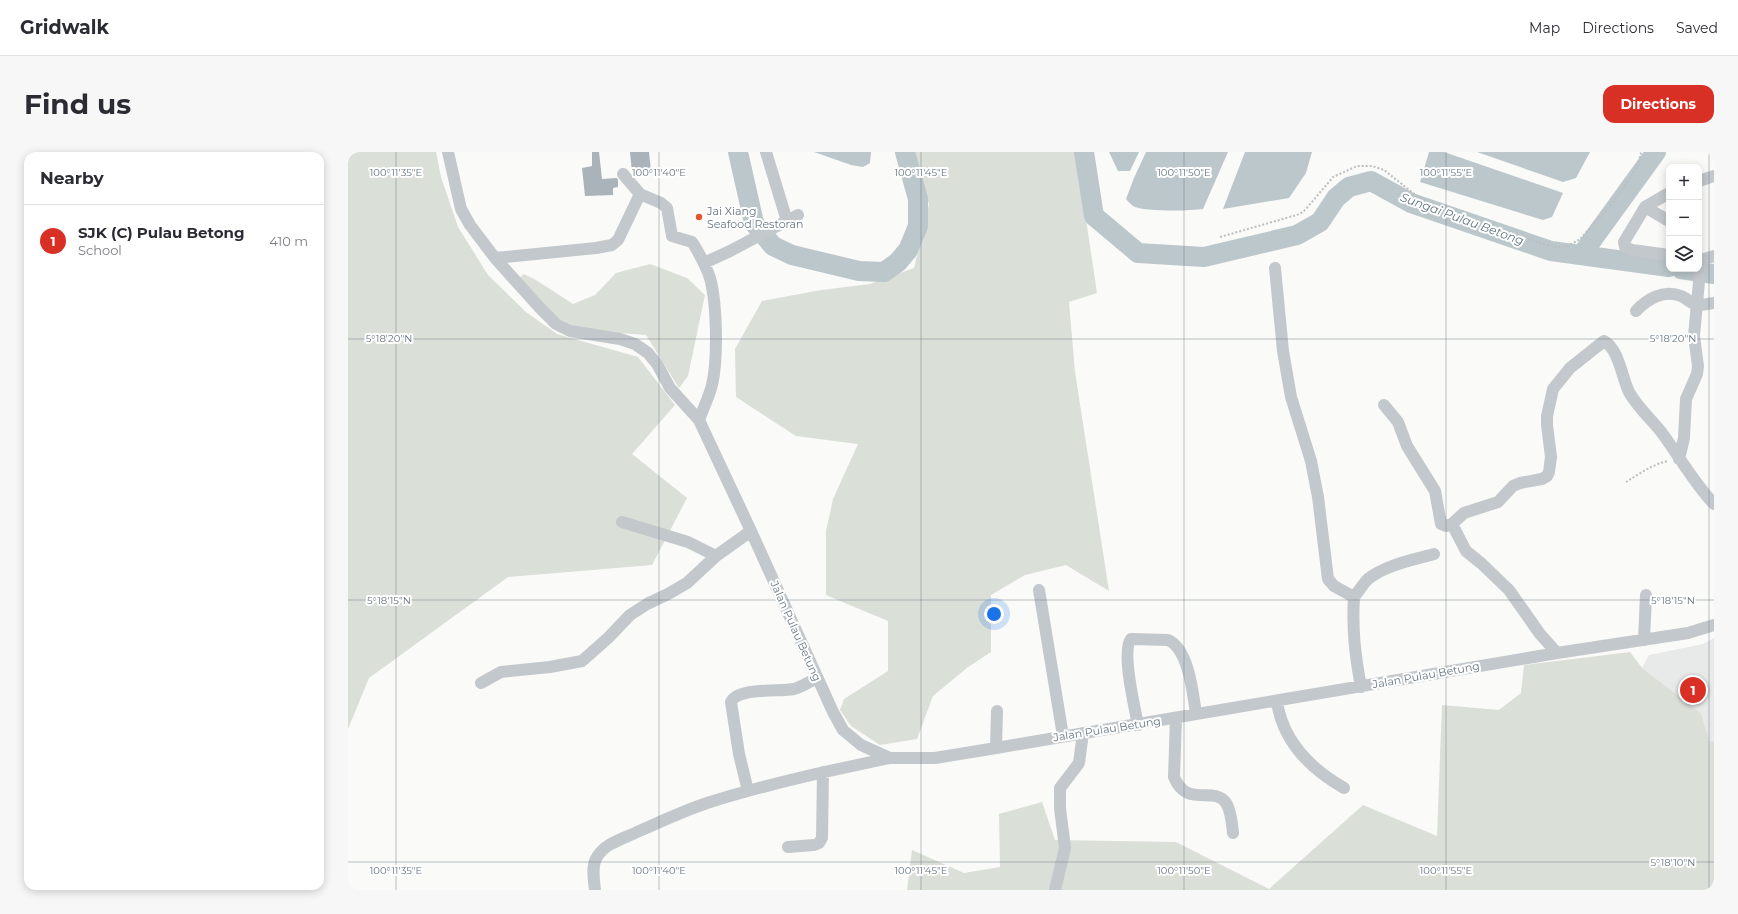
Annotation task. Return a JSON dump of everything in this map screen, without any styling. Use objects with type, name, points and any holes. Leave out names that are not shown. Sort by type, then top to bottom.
[{"type":"street","name":"Jalan Pulau Betung","points":[[448,152],[461,209],[470,225],[495,258],[556,324],[570,331],[620,339],[635,344],[648,353],[657,364],[670,388],[699,420],[833,712],[844,730],[861,745],[890,758],[935,758],[1138,725],[1196,714],[1277,702],[1557,652],[1688,633],[1714,625]]},
{"type":"street","points":[[704,263],[789,220],[766,152]]},
{"type":"street","points":[[623,174],[640,194],[665,206],[669,216],[672,236],[692,242],[704,263],[714,298],[716,362],[712,386],[699,420]]},
{"type":"street","points":[[1702,179],[1714,176]]},
{"type":"street","points":[[495,258],[596,248],[612,245],[618,240],[640,194]]},
{"type":"street","points":[[1666,195],[1645,207],[1629,231],[1624,245],[1632,250],[1666,255]]},
{"type":"street","points":[[1645,207],[1666,219]]},
{"type":"street","points":[[1702,261],[1714,256]]},
{"type":"street","points":[[1702,262],[1714,263]]},
{"type":"street","points":[[1275,268],[1283,350],[1291,398],[1311,461],[1318,497],[1328,579],[1334,586],[1354,597]]},
{"type":"street","points":[[1679,459],[1684,438],[1686,399],[1697,374],[1698,366],[1694,336],[1699,272]]},
{"type":"street","points":[[1636,311],[1648,300],[1656,296],[1670,294],[1714,304]]},
{"type":"street","points":[[1384,405],[1398,422],[1407,446],[1417,463],[1429,478],[1435,491],[1441,524],[1446,526],[1452,524],[1464,513],[1498,502],[1513,486],[1520,483],[1542,479],[1547,476],[1551,457],[1547,416],[1553,389],[1570,368],[1602,342],[1607,342],[1611,347],[1630,394],[1714,504]]},
{"type":"street","points":[[622,522],[688,542],[716,556]]},
{"type":"street","points":[[1452,524],[1466,552],[1482,564],[1509,590],[1540,634],[1557,652]]},
{"type":"street","points":[[481,683],[501,672],[550,667],[582,661],[605,641],[630,615],[646,604],[687,583],[716,556],[751,531]]},
{"type":"street","points":[[1361,687],[1353,641],[1352,622],[1354,597],[1367,580],[1373,575],[1386,569],[1434,554]]},
{"type":"street","points":[[1039,590],[1063,736]]},
{"type":"street","points":[[1644,640],[1646,595]]},
{"type":"street","points":[[1138,725],[1130,688],[1129,642],[1131,639],[1168,640],[1174,643],[1185,661],[1196,714]]},
{"type":"street","points":[[748,791],[736,740],[731,702],[732,699],[744,693],[794,689],[817,678]]},
{"type":"street","points":[[1277,702],[1280,718],[1294,746],[1303,757],[1330,780],[1344,788]]},
{"type":"street","points":[[996,748],[997,711]]},
{"type":"street","points":[[1176,718],[1174,777],[1177,786],[1184,792],[1193,795],[1216,796],[1222,798],[1227,803],[1233,833]]},
{"type":"street","points":[[1055,890],[1065,848],[1060,808],[1060,788],[1079,763],[1083,733]]},
{"type":"street","points":[[595,890],[594,863],[606,846],[676,814],[706,803],[748,791],[823,772],[890,758]]},
{"type":"street","points":[[788,846],[814,845],[820,843],[822,838],[823,772]]},
{"type":"path","points":[[1220,237],[1300,214],[1333,177],[1357,166],[1372,166],[1384,170],[1418,197],[1452,212],[1543,244],[1560,247],[1570,246],[1580,240],[1633,176],[1640,162],[1641,152]]},
{"type":"path","points":[[1626,482],[1640,473],[1661,463],[1679,459]]},
{"type":"shaded area","points":[[348,152],[436,152],[441,177],[458,227],[488,275],[526,312],[557,334],[638,357],[675,405],[632,454],[687,498],[652,565],[508,577],[369,678],[348,729]]},
{"type":"shaded area","points":[[814,152],[871,152],[870,163],[863,167],[851,165]]},
{"type":"shaded area","points":[[909,152],[1076,152],[1097,293],[1069,302],[1075,372],[1109,591],[1066,565],[1025,575],[991,595],[991,652],[968,667],[933,696],[917,739],[880,745],[851,726],[840,710],[844,699],[888,671],[888,621],[826,595],[826,531],[833,499],[858,444],[796,436],[736,397],[735,349],[762,301],[821,290],[870,284],[914,268],[929,204]]},
{"type":"shaded area","points":[[1109,152],[1139,152],[1130,171],[1118,171]]},
{"type":"shaded area","points":[[1146,152],[1228,152],[1203,209],[1178,211],[1139,208],[1133,206],[1126,199]]},
{"type":"shaded area","points":[[1245,152],[1312,152],[1306,173],[1289,198],[1223,209]]},
{"type":"shaded area","points":[[1429,152],[1444,152],[1563,193],[1552,217],[1543,220],[1420,182]]},
{"type":"shaded area","points":[[1477,152],[1590,152],[1576,178],[1563,182]]},
{"type":"shaded area","points":[[650,264],[687,278],[705,295],[688,376],[679,388],[646,335],[580,330],[552,315],[519,278],[524,274],[573,304],[595,295],[616,273]]},
{"type":"shaded area","points":[[1714,638],[1714,742],[1709,742],[1701,713],[1642,668],[1649,655],[1703,644]]},
{"type":"shaded area","points":[[1630,652],[1642,668],[1701,713],[1709,741],[1714,742],[1714,890],[907,890],[912,850],[964,873],[1000,867],[999,814],[1042,802],[1055,840],[1176,842],[1269,889],[1363,805],[1437,836],[1442,705],[1499,710],[1521,693],[1524,665]]},
{"type":"building","points":[[592,152],[599,152],[602,179],[617,178],[618,180],[618,187],[613,188],[613,195],[585,196],[582,168],[592,166]]},
{"type":"building","points":[[630,152],[649,152],[651,171],[632,173]]},
{"type":"waterway","name":"Sungai Pulau Betong","points":[[738,152],[754,223],[773,246],[792,255],[859,271],[884,272],[898,262],[908,250],[918,226],[918,199],[905,152]]},
{"type":"waterway","name":"Sungai Pulau Betong","points":[[1084,152],[1094,216],[1138,253],[1204,257],[1297,235],[1320,222],[1336,198],[1349,187],[1371,181],[1411,203],[1551,251],[1666,267]]},
{"type":"waterway","points":[[1582,254],[1656,152]]},
{"type":"waterway","name":"Sungai Pulau Betong","points":[[1701,272],[1714,274]]},
{"type":"place","name":"Jai Xiang Seafood Restoran","points":[[699,217]]},
{"type":"place","name":"SJK (C) Pulau Betong","points":[[1693,690]]}]
